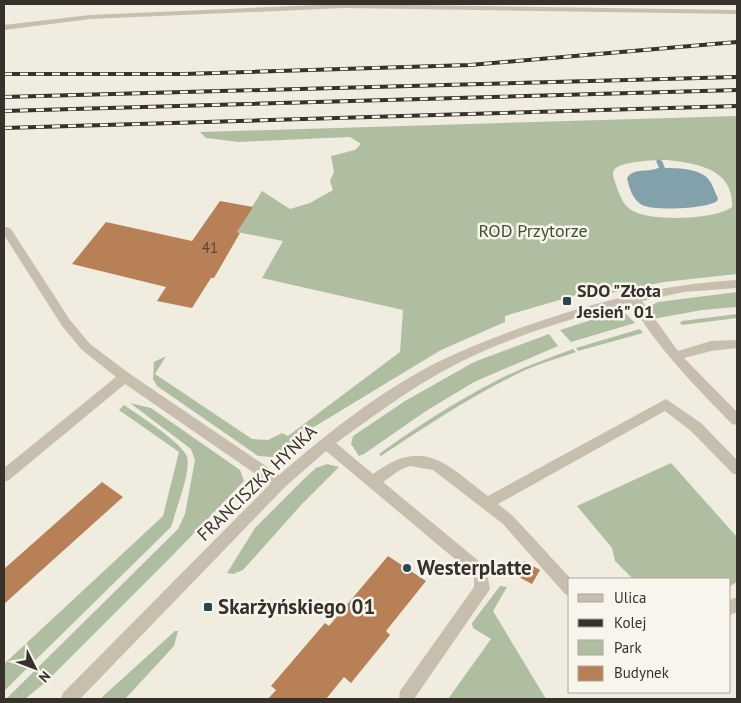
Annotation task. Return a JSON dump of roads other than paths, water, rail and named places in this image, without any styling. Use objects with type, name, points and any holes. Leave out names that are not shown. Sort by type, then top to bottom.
[{"type":"street","points":[[4,28],[90,17],[344,6],[737,12]]},
{"type":"street","points":[[7,230],[66,323],[86,347],[280,483]]},
{"type":"street","name":"FRANCISZKA HYNKA","points":[[69,699],[280,483],[326,443],[395,394],[443,365],[488,345],[578,312],[684,288],[737,284]]},
{"type":"street","points":[[634,298],[648,324],[674,356],[737,420]]},
{"type":"street","points":[[674,356],[711,346],[737,344]]},
{"type":"street","points":[[4,476],[125,376]]},
{"type":"street","points":[[488,503],[666,404],[696,427],[737,469]]},
{"type":"street","points":[[326,443],[481,572],[483,580],[482,589],[406,696]]},
{"type":"street","points":[[372,482],[394,466],[412,459],[438,466],[508,520],[568,587]]},
{"type":"water","points":[[658,168],[693,170],[705,176],[713,187],[718,198],[717,201],[702,206],[680,208],[657,208],[642,205],[630,190],[627,178],[633,172]]},
{"type":"waterway","points":[[659,161],[662,168]]},
{"type":"railway","points":[[4,74],[184,74],[470,65],[737,42]]},
{"type":"railway","points":[[4,97],[737,77]]},
{"type":"railway","points":[[4,111],[737,90]]},
{"type":"railway","points":[[4,128],[737,106]]},
{"type":"place","name":"SDO \"Złota Jesień\" 01","points":[[567,301]]},
{"type":"place","name":"Westerplatte","points":[[407,568]]},
{"type":"place","name":"Skarżyńskiego 01","points":[[208,607]]},
{"type":"park label","name":"ROD Przytorze","points":[[533,231]]}]
